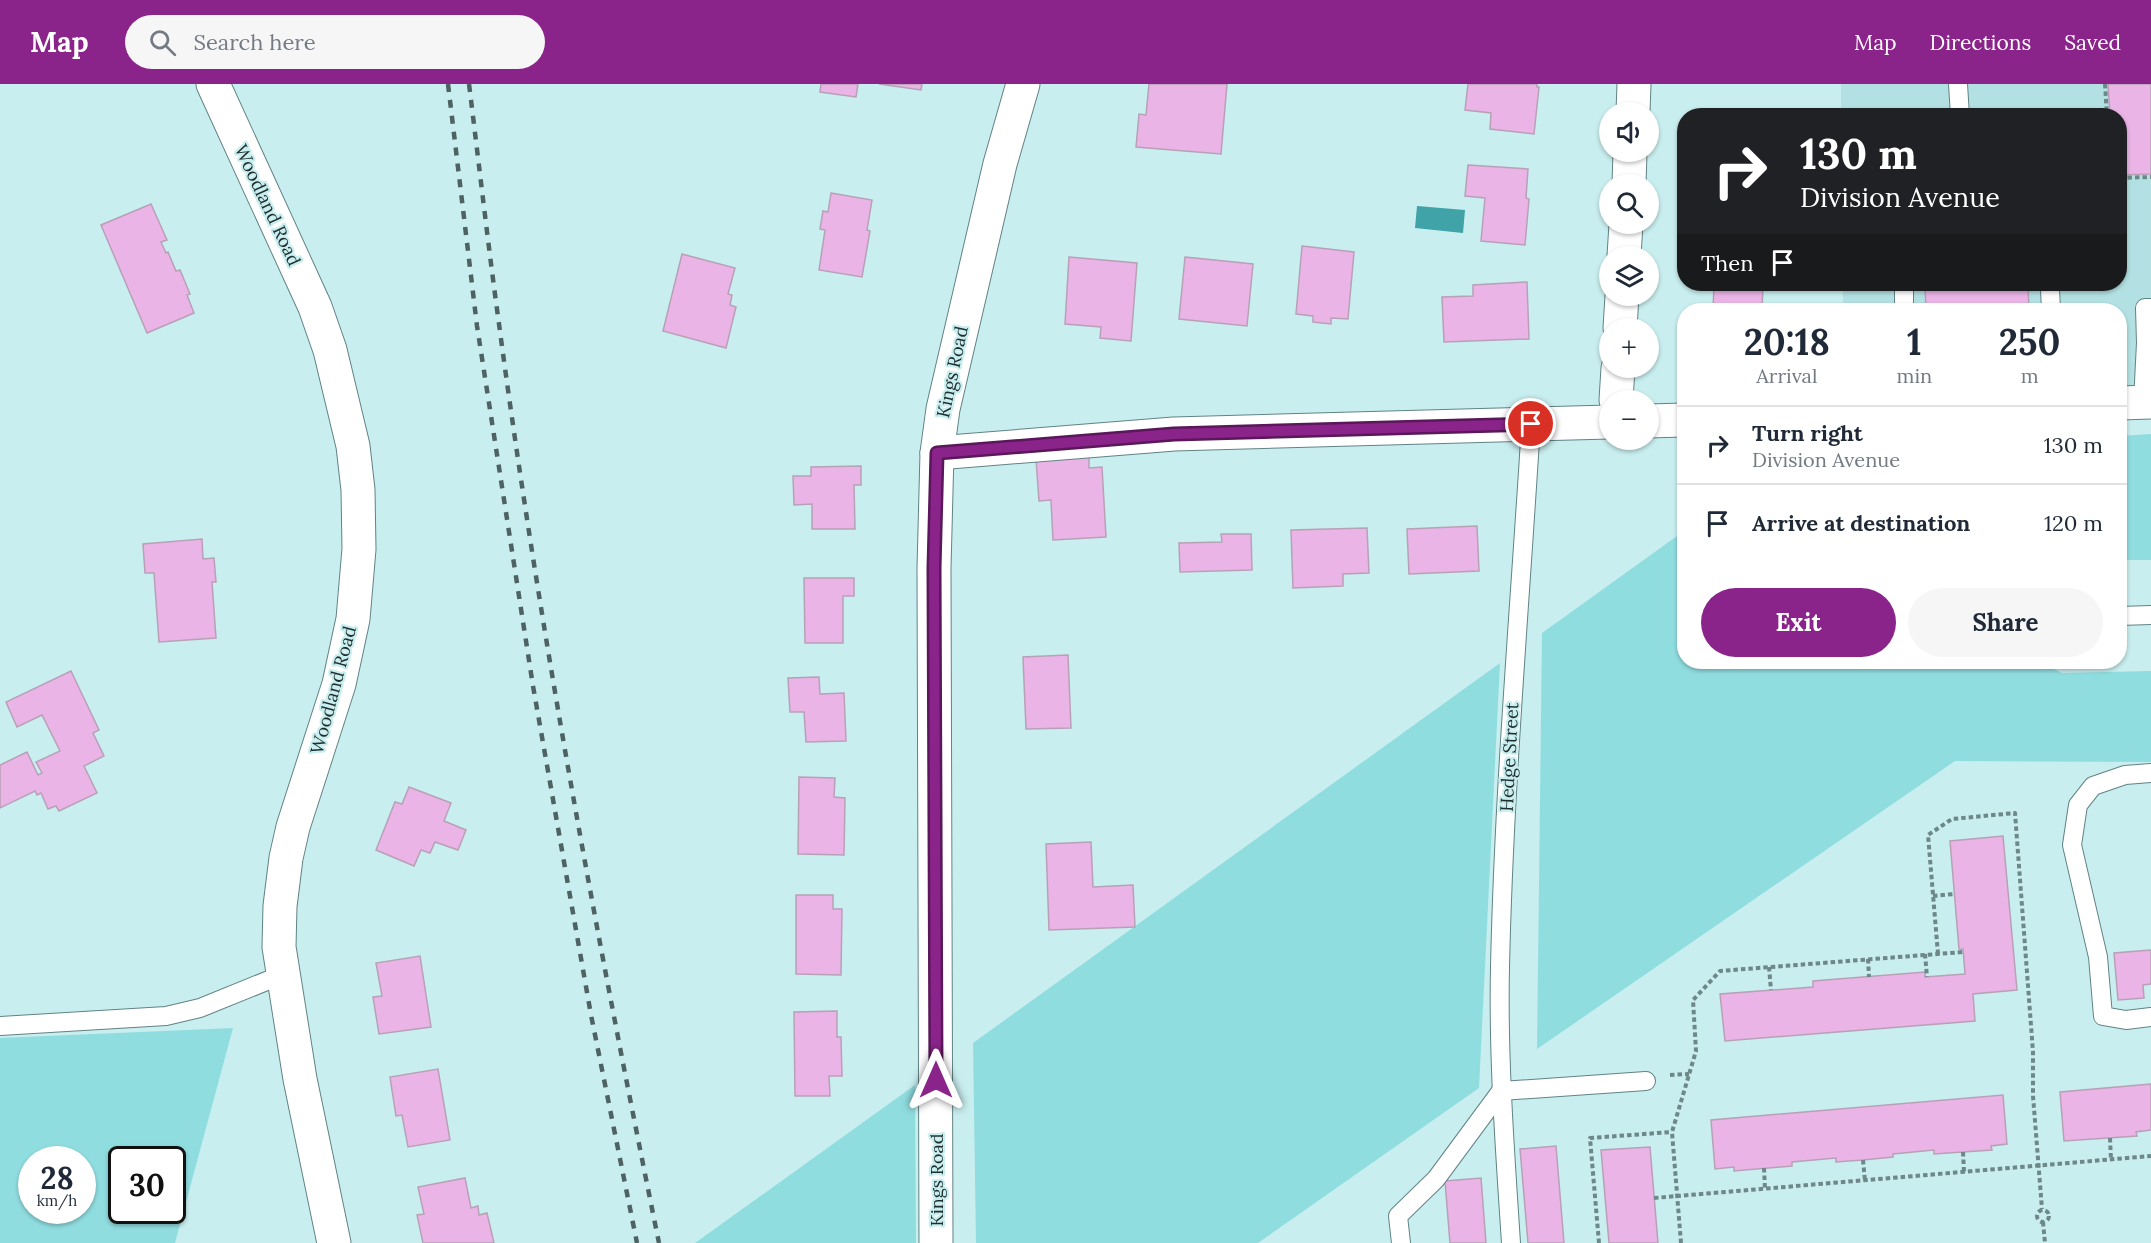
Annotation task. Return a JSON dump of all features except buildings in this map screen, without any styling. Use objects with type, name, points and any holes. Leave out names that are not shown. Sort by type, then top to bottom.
[{"type":"street","name":"Woodland Road","points":[[213,84],[315,307],[333,361],[353,446],[358,490],[359,549],[352,619],[339,684],[293,827],[286,858],[280,906],[279,947],[300,1079],[334,1243]]},
{"type":"street","name":"Kings Road","points":[[936,1243],[934,568],[937,453],[943,409],[997,176],[1023,84]]},
{"type":"street","points":[[1633,102],[1634,84]]},
{"type":"street","points":[[1659,421],[1677,420]]},
{"type":"street","points":[[937,453],[1174,434],[1599,422]]},
{"type":"lane","points":[[1958,84],[1960,108]]},
{"type":"lane","points":[[2138,402],[2146,343],[2145,308],[2151,308]]},
{"type":"lane","name":"Hedge Street","points":[[1511,1243],[1501,1091],[1500,968],[1507,777],[1531,424]]},
{"type":"lane","points":[[2127,616],[2151,615]]},
{"type":"lane","points":[[2151,773],[2125,775],[2093,786],[2078,805],[2072,845],[2098,957],[2103,1016],[2126,1020],[2151,1017]]},
{"type":"lane","points":[[0,1026],[166,1016],[200,1008],[284,974]]},
{"type":"lane","points":[[1401,1243],[1398,1216],[1436,1179],[1501,1091],[1646,1081]]},
{"type":"path","points":[[2106,84],[2107,108]]},
{"type":"path","points":[[2127,178],[2151,177]]},
{"type":"path","points":[[1938,954],[1928,835],[1952,819],[2015,813],[2042,1209]]},
{"type":"path","points":[[1933,896],[1954,894]]},
{"type":"path","points":[[1681,1243],[1672,1131],[1696,1051],[1694,1000],[1720,972],[1963,952]]},
{"type":"path","points":[[1925,954],[1927,977]]},
{"type":"path","points":[[1868,959],[1869,977]]},
{"type":"path","points":[[1769,967],[1771,990]]},
{"type":"path","points":[[1599,1243],[1590,1137],[1672,1131]]},
{"type":"path","points":[[2110,1138],[2111,1160]]},
{"type":"path","points":[[1963,1152],[1964,1172]]},
{"type":"path","points":[[1654,1198],[2151,1156]]},
{"type":"path","points":[[1863,1160],[1865,1181]]},
{"type":"path","points":[[1764,1168],[1765,1189]]},
{"type":"path","points":[[2042,1209],[2046,1210],[2049,1216],[2047,1221],[2043,1222]]},
{"type":"path","points":[[2042,1209],[2036,1214],[2038,1220],[2043,1222]]},
{"type":"path","points":[[2043,1222],[2045,1243]]},
{"type":"shaded area","points":[[1841,84],[2151,84],[2151,402],[2127,404],[2127,303],[1843,303],[1843,291],[2127,291],[2127,108],[1841,108]]},
{"type":"shaded area","points":[[1417,206],[1465,210],[1463,233],[1415,228]]},
{"type":"shaded area","points":[[2151,434],[2151,560],[2127,560],[2127,436]]},
{"type":"shaded area","points":[[1677,536],[1677,669],[2054,669],[2062,673],[2151,671],[2151,762],[1955,761],[1537,1049],[1542,633]]},
{"type":"shaded area","points":[[1500,663],[1479,1088],[1258,1243],[976,1243],[973,1043]]},
{"type":"shaded area","points":[[233,1028],[186,1202],[186,1146],[108,1146],[108,1224],[180,1224],[175,1243],[0,1243],[0,1038]]},
{"type":"shaded area","points":[[915,1085],[916,1243],[695,1243]]},
{"type":"railway","points":[[448,84],[477,326],[533,686],[591,1015],[637,1243]]},
{"type":"railway","points":[[469,84],[515,439],[551,670],[592,900],[659,1243]]},
{"type":"route","points":[[936,1080],[934,568],[937,453],[1174,434],[1531,424]]}]
